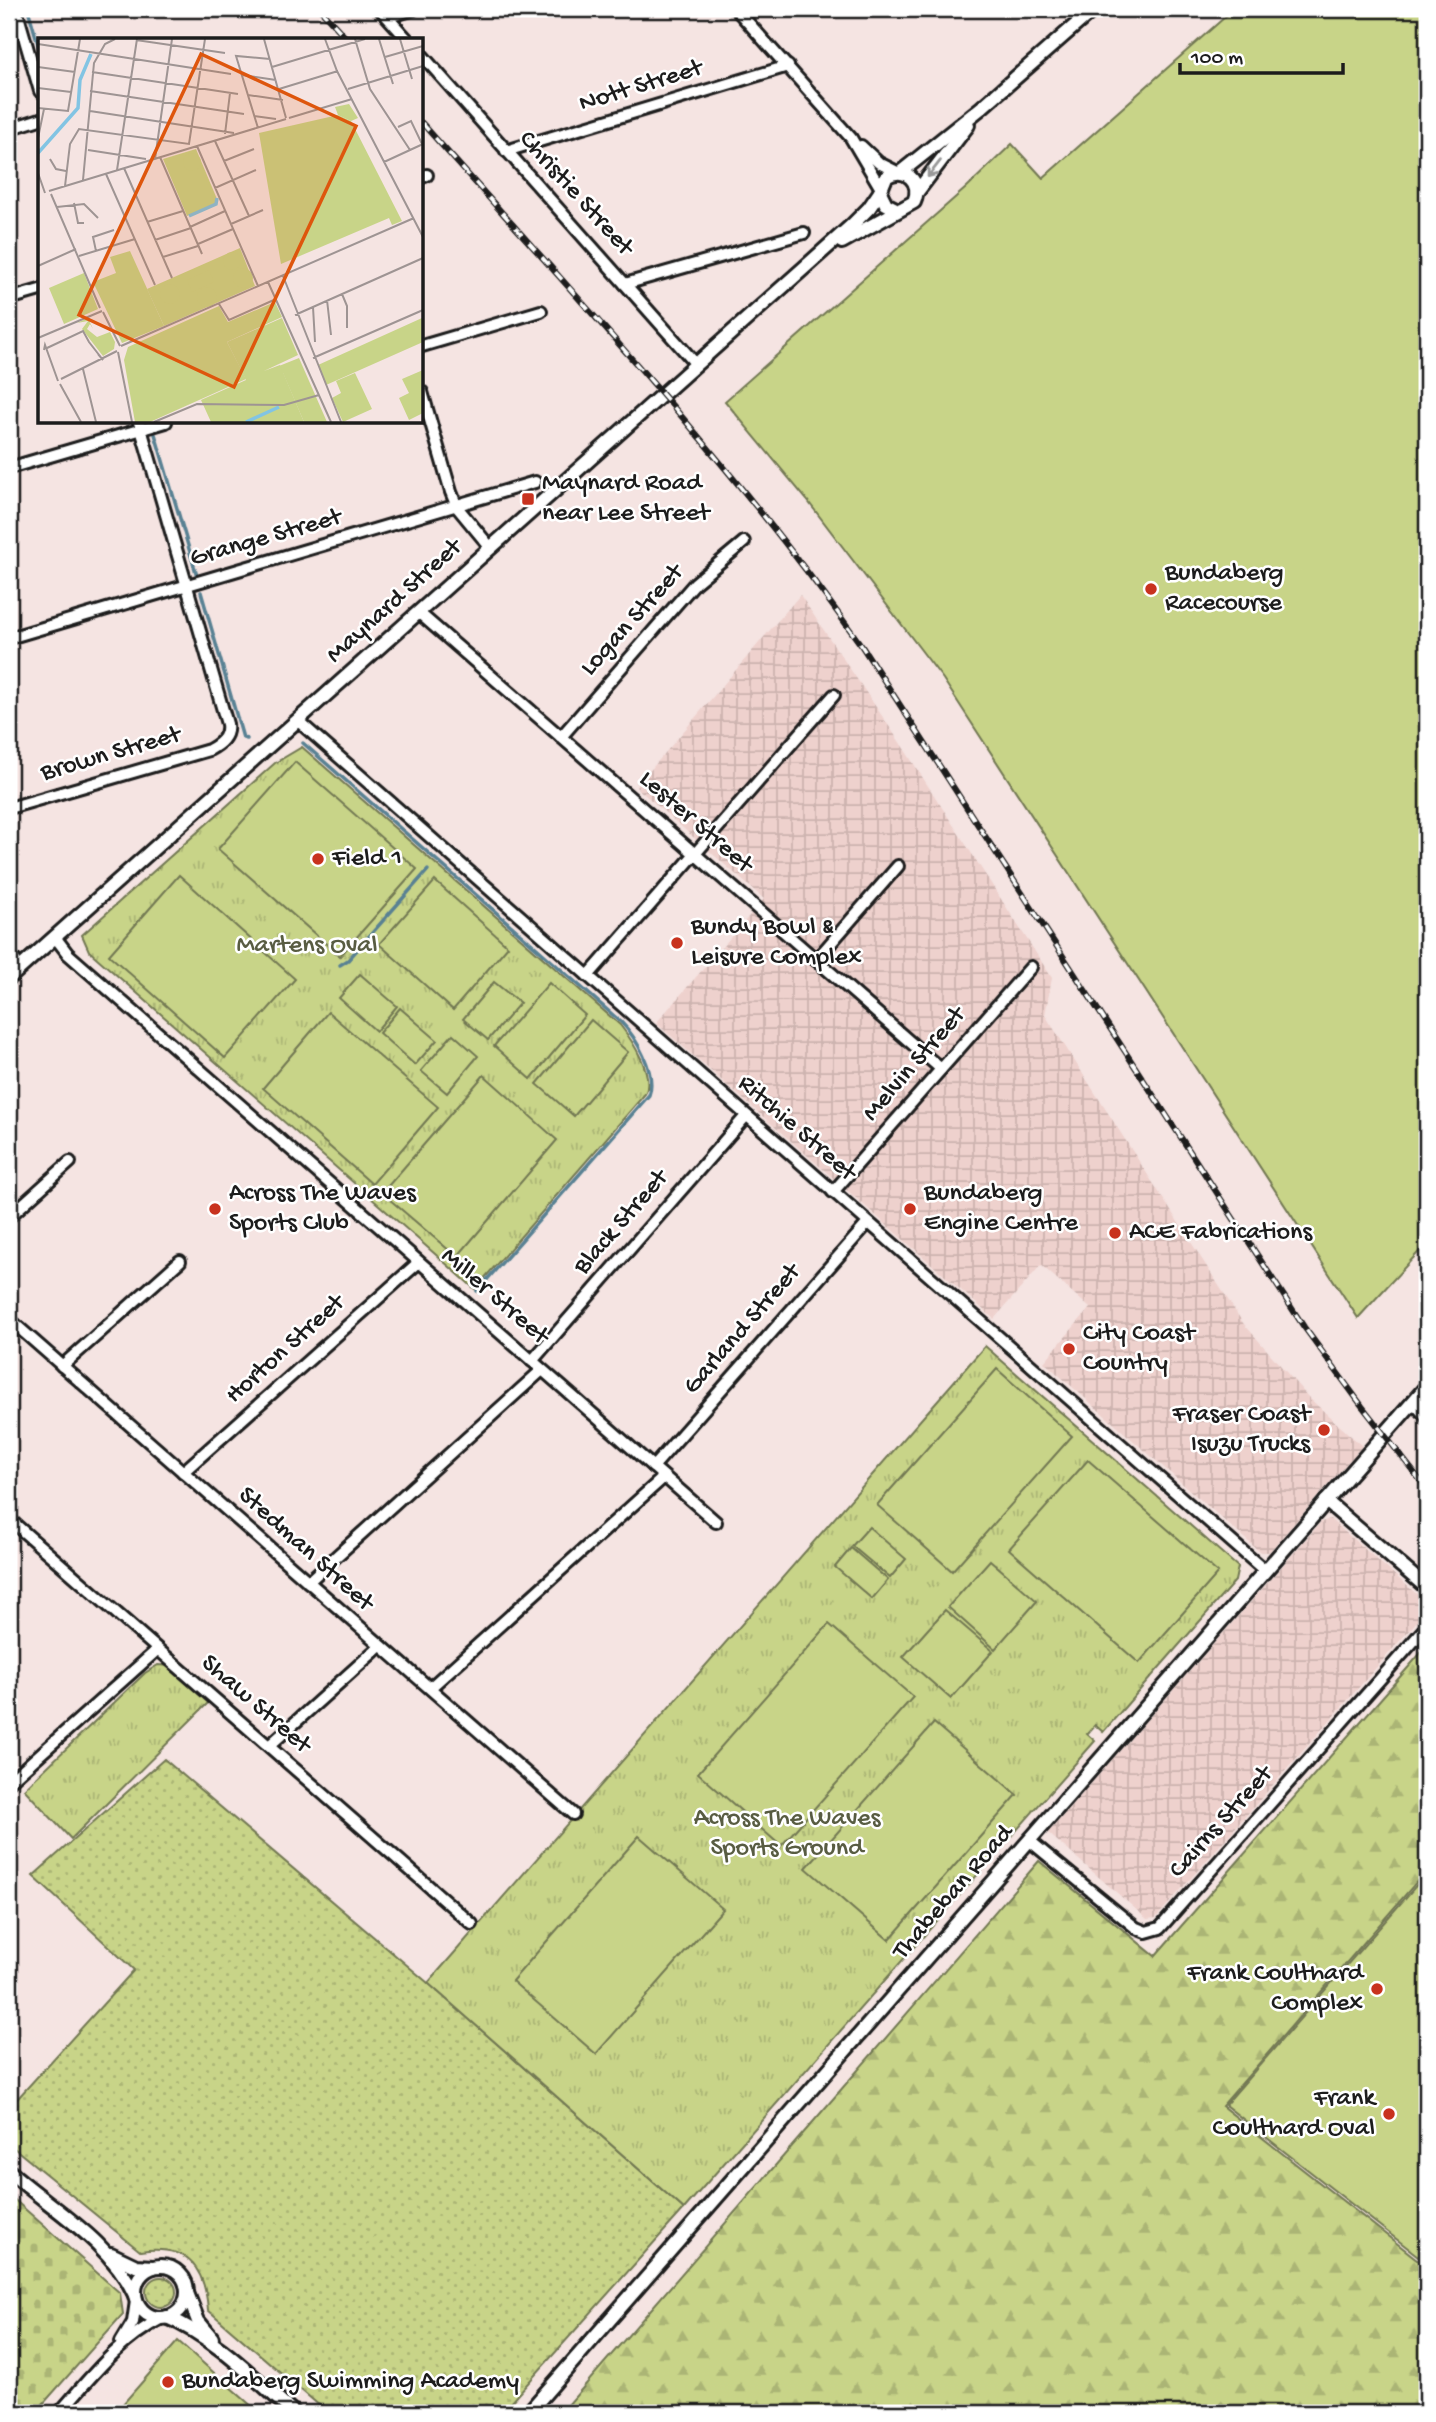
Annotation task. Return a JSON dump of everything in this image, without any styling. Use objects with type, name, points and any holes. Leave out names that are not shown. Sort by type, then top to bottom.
[{"type":"street","points":[[16,9],[38,84]]},
{"type":"street","points":[[384,13],[414,9]]},
{"type":"street","points":[[736,9],[850,138],[879,163],[913,179],[917,192]]},
{"type":"street","points":[[880,189],[886,177],[899,172],[981,108],[1094,9]]},
{"type":"street","points":[[384,13],[406,38]]},
{"type":"street","name":"Christie Street","points":[[424,57],[695,363]]},
{"type":"street","name":"Nott Street","points":[[506,151],[788,66]]},
{"type":"street","points":[[850,138],[886,204],[898,210],[911,205],[917,192],[981,108]]},
{"type":"street","points":[[9,129],[38,120]]},
{"type":"street","name":"Maynard Street","points":[[9,978],[695,363],[813,261],[869,208],[880,189]]},
{"type":"street","name":"Maynard Street","points":[[813,261],[898,210]]},
{"type":"street","points":[[625,284],[804,233]]},
{"type":"street","points":[[9,299],[38,291]]},
{"type":"street","points":[[424,345],[541,312]]},
{"type":"street","points":[[424,400],[457,507],[490,547]]},
{"type":"street","points":[[9,468],[140,425],[188,585]]},
{"type":"street","name":"Grange Street","points":[[9,638],[535,482]]},
{"type":"street","name":"Logan Street","points":[[561,737],[695,583],[744,542]]},
{"type":"street","name":"Brown Street","points":[[9,808],[209,750],[223,739],[228,724],[188,585]]},
{"type":"street","name":"Lester Street","points":[[418,612],[940,1069]]},
{"type":"street","points":[[588,976],[834,695]]},
{"type":"street","name":"Ritchie Street","points":[[297,720],[1265,1571]]},
{"type":"street","points":[[816,960],[898,866]]},
{"type":"street","name":"Miller Street","points":[[55,937],[68,954],[716,1522]]},
{"type":"street","points":[[9,952],[20,968]]},
{"type":"street","name":"Melvin Street","points":[[833,1192],[1031,967]]},
{"type":"street","name":"Black Street","points":[[532,1361],[746,1115]]},
{"type":"street","points":[[9,1217],[70,1162]]},
{"type":"street","name":"Garland Street","points":[[653,1467],[868,1223]]},
{"type":"street","points":[[62,1366],[180,1261]]},
{"type":"street","name":"Horton Street","points":[[183,1472],[419,1262]]},
{"type":"street","name":"Stedman Street","points":[[9,1319],[573,1814]]},
{"type":"street","points":[[308,1582],[542,1370]]},
{"type":"street","name":"Thabeban Road","points":[[528,2413],[1427,1386]]},
{"type":"street","points":[[1413,1402],[1427,1417]]},
{"type":"street","points":[[430,1688],[664,1477]]},
{"type":"street","points":[[1326,1501],[1427,1588]]},
{"type":"street","name":"Shaw Street","points":[[9,1519],[472,1924]]},
{"type":"street","name":"Cairns Street","points":[[1030,1840],[1136,1928],[1146,1932],[1160,1928],[1427,1626]]},
{"type":"street","points":[[269,1746],[380,1646]]},
{"type":"street","points":[[9,1782],[156,1650]]},
{"type":"street","points":[[9,2171],[107,2252],[136,2266],[162,2266],[174,2270],[183,2280],[198,2321],[221,2349]]},
{"type":"street","points":[[107,2252],[129,2282],[146,2314],[164,2317],[191,2329],[221,2349],[294,2413]]},
{"type":"street","points":[[60,2413],[113,2353],[133,2322],[135,2287],[142,2274],[155,2267]]},
{"type":"street","points":[[113,2353],[141,2330],[183,2305],[186,2292]]},
{"type":"shaded area","points":[[800,595],[901,744],[1052,978],[1045,1015],[1243,1323],[1309,1398],[1362,1446],[1269,1552],[1260,1552],[1044,1362],[1090,1308],[1041,1265],[994,1319],[656,1023],[764,899],[636,787]]},
{"type":"shaded area","points":[[1330,1519],[1427,1603],[1427,1610],[1156,1918],[1147,1919],[1048,1833],[1321,1522]]},
{"type":"green space","name":"Bundaberg Racecourse","points":[[1234,9],[1420,9],[1427,14],[1427,1243],[1358,1318],[943,679],[807,500],[725,401],[1012,144],[1043,178]]},
{"type":"green space","name":"Martens Oval","points":[[302,747],[620,1025],[636,1048],[645,1068],[645,1094],[475,1289],[89,951],[82,935],[275,763]]},
{"type":"green space","name":"Field 1","points":[[295,762],[417,869],[340,956],[218,849]]},
{"type":"green space","points":[[179,875],[295,979],[225,1058],[109,955]]},
{"type":"green space","points":[[435,881],[508,946],[453,1010],[379,944]]},
{"type":"green space","points":[[360,974],[397,1006],[376,1031],[339,998]]},
{"type":"green space","points":[[494,982],[520,1003],[488,1040],[463,1019]]},
{"type":"green space","points":[[549,983],[585,1015],[531,1079],[494,1046]]},
{"type":"green space","points":[[400,1008],[437,1040],[415,1065],[379,1033]]},
{"type":"green space","points":[[328,1012],[438,1107],[372,1184],[263,1088]]},
{"type":"green space","points":[[591,1020],[628,1052],[574,1116],[537,1084]]},
{"type":"green space","points":[[453,1034],[478,1056],[447,1093],[421,1071]]},
{"type":"green space","points":[[484,1075],[557,1140],[457,1257],[382,1193]]},
{"type":"green space","name":"Across The Waves Sports Ground","points":[[985,1346],[1238,1567],[1235,1581],[1103,1732],[1095,1725],[1087,1734],[1095,1741],[684,2209],[428,1983]]},
{"type":"green space","points":[[997,1369],[1072,1436],[952,1571],[877,1505]]},
{"type":"green space","points":[[1088,1460],[1218,1573],[1139,1663],[1009,1549]]},
{"type":"green space","points":[[869,1527],[906,1559],[890,1578],[852,1546]]},
{"type":"green space","points":[[851,1548],[888,1580],[872,1599],[835,1567]]},
{"type":"green space","points":[[990,1560],[1037,1601],[995,1649],[948,1607]]},
{"type":"green space","points":[[945,1610],[993,1651],[951,1699],[903,1657]]},
{"type":"green space","points":[[829,1624],[913,1697],[781,1846],[698,1773]]},
{"type":"green space","points":[[1427,1646],[1427,1870],[1222,2106],[1427,2267],[1427,2408],[1423,2413],[561,2413],[1039,1861],[1155,1956]]},
{"type":"green space","points":[[158,1665],[171,1666],[210,1701],[71,1839],[24,1789],[145,1673]]},
{"type":"green space","points":[[934,1723],[1017,1795],[889,1940],[806,1868]]},
{"type":"green space","points":[[164,1759],[428,1983],[684,2209],[501,2413],[328,2413],[208,2310],[203,2281],[190,2261],[170,2251],[140,2251],[9,2144],[9,2108],[134,1970],[33,1876]]},
{"type":"green space","points":[[639,1836],[723,1909],[596,2054],[512,1981]]},
{"type":"green space","name":"Frank Coulthard Complex","points":[[1427,1873],[1427,2263],[1225,2105]]},
{"type":"green space","points":[[9,2195],[120,2293],[123,2314],[35,2413],[9,2413]]},
{"type":"green space","points":[[161,2277],[172,2281],[176,2292],[172,2303],[161,2307],[150,2303],[146,2292],[150,2281]]},
{"type":"green space","points":[[178,2341],[255,2409],[252,2413],[115,2413]]},
{"type":"waterway","points":[[28,9],[38,44]]},
{"type":"waterway","points":[[155,434],[197,576]]},
{"type":"waterway","points":[[201,592],[243,738],[247,739]]},
{"type":"waterway","points":[[303,743],[621,1022],[639,1046],[648,1066],[651,1086],[649,1095],[477,1291]]},
{"type":"waterway","points":[[340,965],[348,960],[428,870]]},
{"type":"railway","points":[[320,9],[346,38]]},
{"type":"railway","points":[[424,125],[704,443],[758,509],[861,645],[1304,1327],[1427,1489]]},
{"type":"place","name":"Maynard Road near Lee Street","points":[[528,499]]},
{"type":"place","name":"Bundaberg Racecourse","points":[[1151,589]]},
{"type":"place","name":"Field 1","points":[[318,859]]},
{"type":"place","name":"Bundy Bowl & Leisure Complex","points":[[677,943]]},
{"type":"place","name":"Across The Waves Sports Club","points":[[215,1209]]},
{"type":"place","name":"Bundaberg Engine Centre","points":[[910,1209]]},
{"type":"place","name":"ACE Fabrications","points":[[1115,1233]]},
{"type":"place","name":"City Coast Country","points":[[1069,1349]]},
{"type":"place","name":"Fraser Coast Isuzu Trucks","points":[[1324,1430]]},
{"type":"place","name":"Frank Coulthard Complex","points":[[1377,1989]]},
{"type":"place","name":"Frank Coulthard Oval","points":[[1389,2114]]},
{"type":"place","name":"Bundaberg Swimming Academy","points":[[168,2382]]}]
